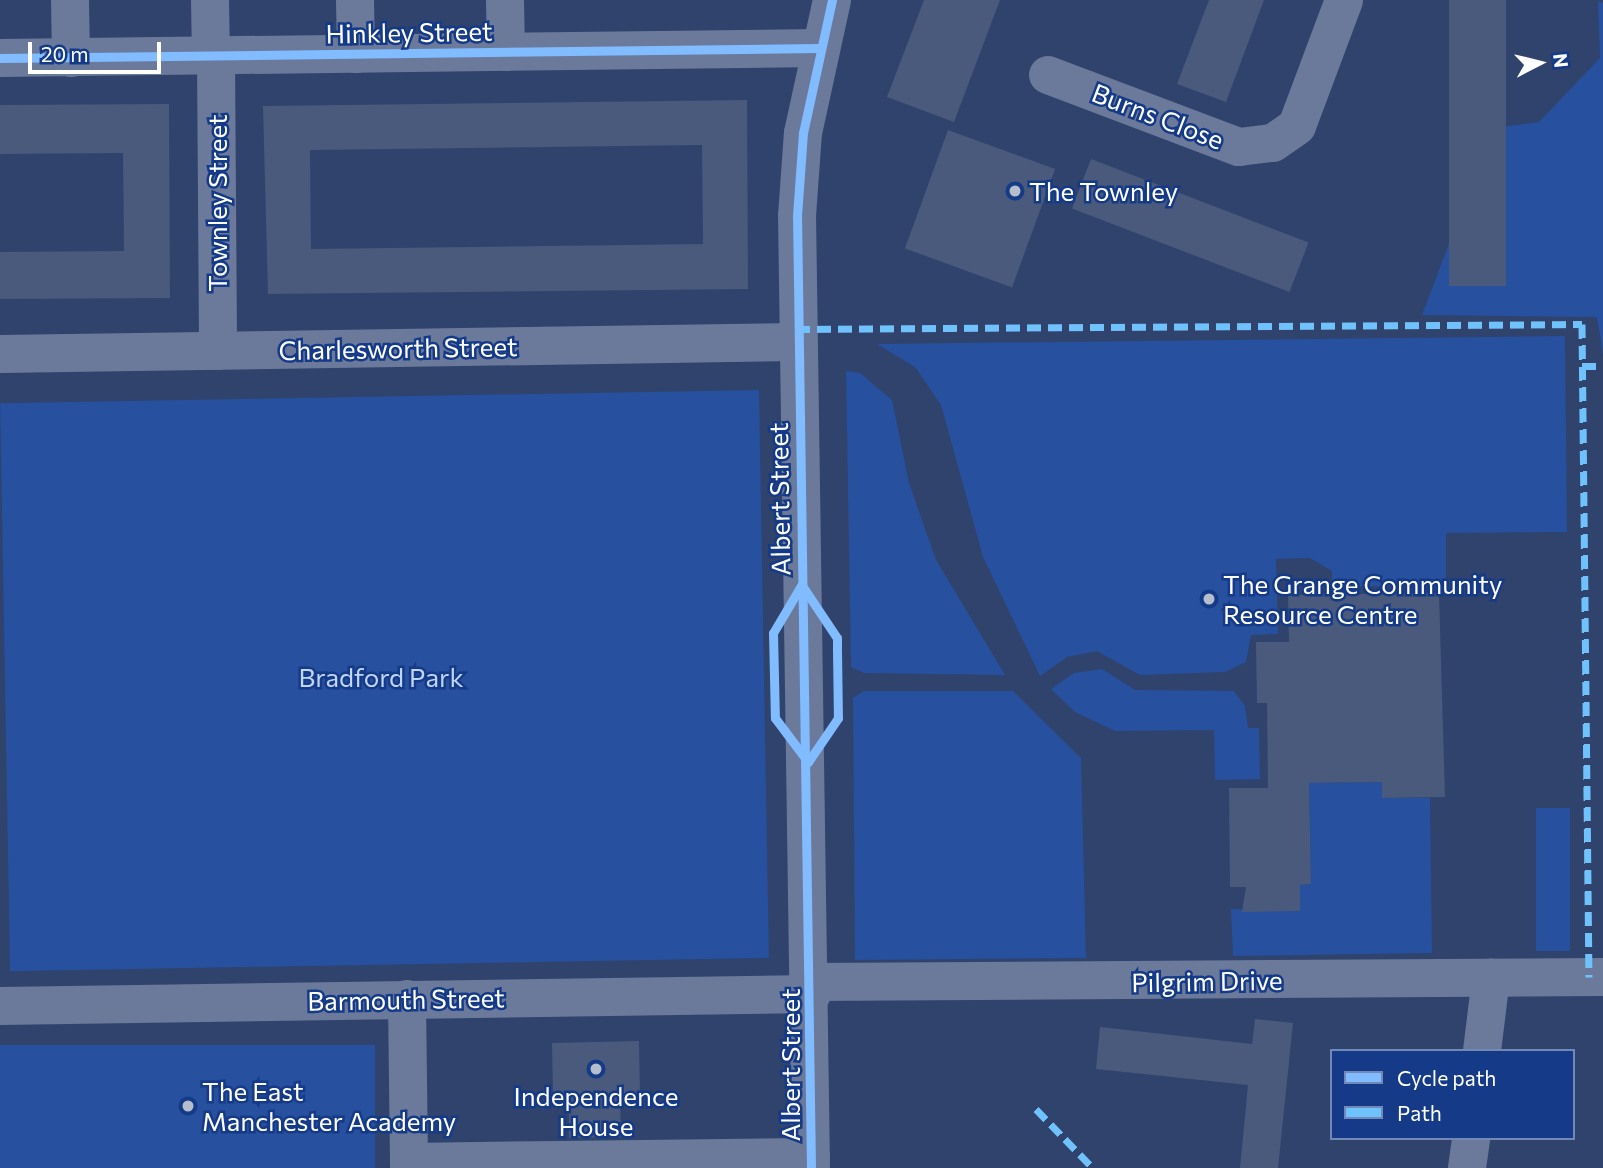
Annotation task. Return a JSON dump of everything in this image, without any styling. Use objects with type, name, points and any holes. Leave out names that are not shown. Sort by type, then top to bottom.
[{"type":"street","points":[[71,0],[71,58]]},
{"type":"street","name":"Townley Street","points":[[210,0],[218,351]]},
{"type":"street","points":[[355,0],[356,54]]},
{"type":"street","points":[[505,0],[506,52]]},
{"type":"street","name":"Albert Street","points":[[811,1163],[811,988],[796,342],[803,134],[819,48],[832,0]]},
{"type":"street","name":"Burns Close","points":[[1048,75],[1239,147],[1273,144],[1297,126],[1344,0]]},
{"type":"street","name":"Hinkley Street","points":[[0,58],[819,48]]},
{"type":"street","name":"Charlesworth Street","points":[[0,354],[796,342]]},
{"type":"street","name":"Pilgrim Drive","points":[[811,988],[1603,977]]},
{"type":"street","points":[[1482,1049],[1491,978]]},
{"type":"street","name":"Barmouth Street","points":[[0,1006],[811,988]]},
{"type":"street","points":[[407,999],[409,1165],[811,1163]]},
{"type":"street","points":[[1467,1168],[1471,1140]]},
{"type":"green space","points":[[1598,1],[1603,3],[1603,354],[1597,317],[1422,315],[1493,128],[1539,122],[1600,58]]},
{"type":"green space","points":[[1565,336],[1567,532],[1446,533],[1446,585],[1332,587],[1332,571],[1310,558],[1276,559],[1278,634],[1251,635],[1246,662],[1225,672],[1140,675],[1097,651],[1067,657],[1040,676],[983,557],[941,405],[915,367],[877,344]]},
{"type":"green space","points":[[846,371],[860,373],[892,400],[909,483],[936,560],[1005,675],[864,673],[851,667]]},
{"type":"green space","name":"Bradford Park","points":[[759,390],[769,958],[10,971],[0,403]]},
{"type":"green space","points":[[1102,669],[1135,690],[1234,691],[1245,706],[1248,728],[1259,728],[1260,779],[1215,780],[1214,730],[1115,731],[1075,712],[1051,689],[1074,673]]},
{"type":"green space","points":[[864,691],[1013,691],[1081,758],[1086,958],[855,960],[853,698]]},
{"type":"green space","points":[[1382,782],[1382,798],[1430,798],[1432,953],[1233,956],[1231,909],[1300,911],[1300,885],[1311,884],[1309,783]]},
{"type":"green space","points":[[1536,808],[1570,808],[1570,951],[1536,951]]},
{"type":"green space","name":"The East Manchester Academy","points":[[0,1045],[375,1045],[375,1168],[0,1168]]},
{"type":"building","points":[[924,0],[1000,0],[954,122],[887,97]]},
{"type":"building","points":[[1209,0],[1264,0],[1226,102],[1177,84]]},
{"type":"building","points":[[1449,0],[1506,0],[1506,286],[1449,286]]},
{"type":"building","points":[[747,100],[748,289],[268,294],[263,106]],"holes":[[[702,145],[703,244],[311,249],[310,150]]]},
{"type":"building","points":[[169,104],[170,298],[0,299],[0,252],[124,251],[123,153],[0,154],[0,105]]},
{"type":"building","name":"The Townley","points":[[948,130],[1055,169],[1012,287],[905,248]]},
{"type":"building","points":[[1091,159],[1309,242],[1290,292],[1072,208]]},
{"type":"building","points":[[1439,593],[1445,797],[1382,798],[1382,782],[1309,783],[1311,884],[1300,885],[1300,911],[1242,912],[1246,887],[1230,887],[1229,788],[1268,788],[1267,703],[1257,703],[1256,642],[1289,642],[1288,595]]},
{"type":"building","points":[[1255,1019],[1293,1023],[1278,1168],[1240,1168],[1248,1085],[1096,1069],[1100,1027],[1252,1044]]},
{"type":"building","name":"Independence House","points":[[639,1041],[640,1096],[620,1096],[621,1137],[569,1138],[569,1097],[553,1097],[552,1043]]},
{"type":"marked path","points":[[796,329],[1582,324],[1589,977]]},
{"type":"marked path","points":[[1582,366],[1603,366]]},
{"type":"marked path","points":[[1036,1109],[1093,1168]]},
{"type":"cycle path","points":[[811,1168],[797,216],[803,133],[832,0]]},
{"type":"cycle path","points":[[0,58],[819,48]]},
{"type":"cycle path","points":[[802,584],[773,633],[775,718],[808,762]]},
{"type":"cycle path","points":[[803,587],[837,638],[838,718],[808,762]]},
{"type":"place","name":"The Townley","points":[[1015,191]]},
{"type":"place","name":"The Grange Community Resource Centre","points":[[1209,599]]},
{"type":"place","name":"Independence House","points":[[596,1069]]},
{"type":"place","name":"The East Manchester Academy","points":[[188,1106]]}]
